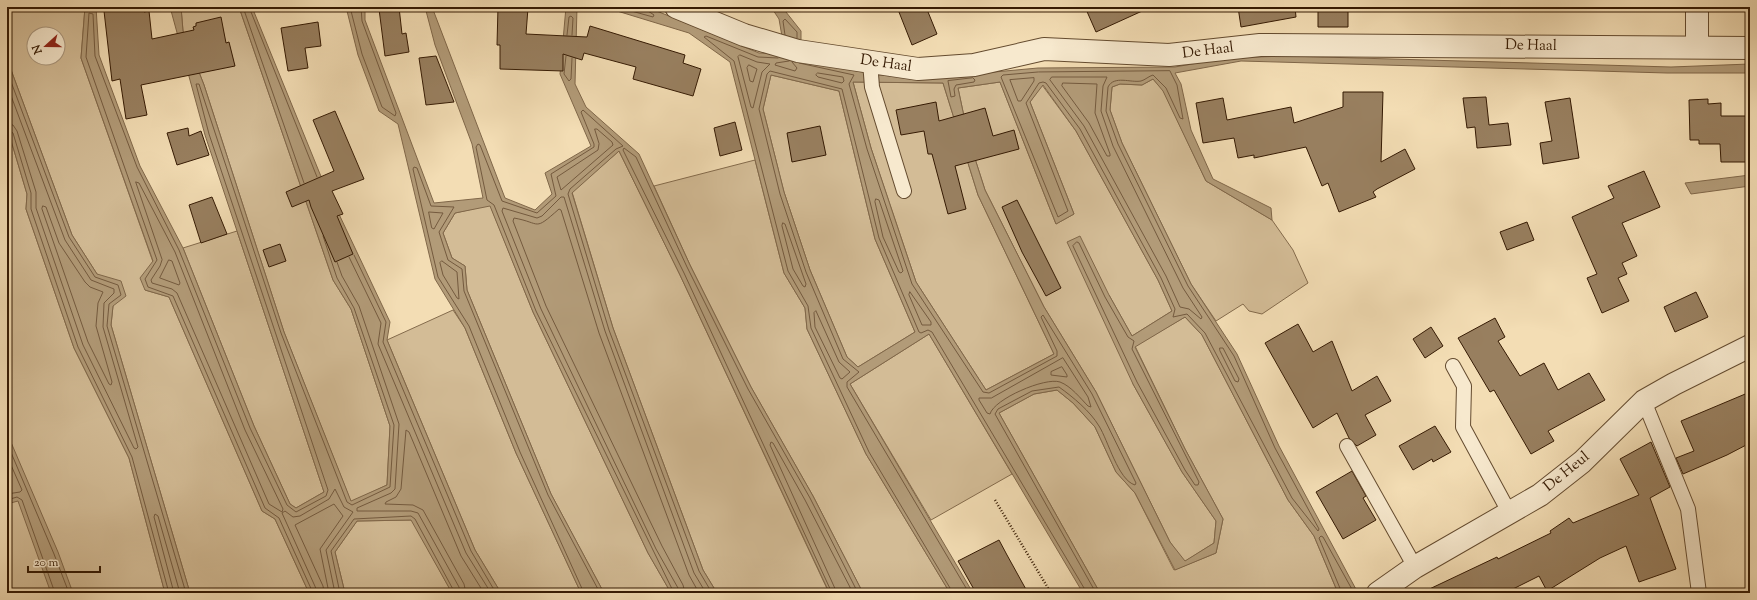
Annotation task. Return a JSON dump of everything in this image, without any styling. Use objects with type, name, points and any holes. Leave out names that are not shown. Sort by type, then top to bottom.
[{"type":"street","name":"De Haal","points":[[676,7],[744,35],[798,50],[869,65],[918,69],[974,65],[1044,49],[1169,56],[1260,44],[1750,48]]},
{"type":"street","points":[[1697,7],[1697,47]]},
{"type":"street","name":"De Heul","points":[[1378,593],[1415,567],[1540,495],[1582,462],[1644,401],[1674,384],[1750,346]]},
{"type":"lane","points":[[869,65],[872,87],[904,191]]},
{"type":"lane","points":[[1453,366],[1464,386],[1463,427],[1509,512]]},
{"type":"lane","points":[[1644,401],[1688,510],[1699,593]]},
{"type":"lane","points":[[1347,446],[1415,567]]},
{"type":"path","points":[[994,500],[1052,593]]},
{"type":"shaded area","points":[[7,7],[85,7],[81,58],[153,262],[145,290],[169,297],[262,511],[275,519],[309,593],[190,593],[111,325],[113,306],[97,274],[72,235],[7,59]]},
{"type":"shaded area","points":[[181,7],[239,7],[333,280],[351,309],[390,426],[387,485],[351,502],[284,332],[204,85],[183,31]]},
{"type":"shaded area","points":[[771,75],[839,91],[875,239],[915,332],[858,367],[847,357],[810,270],[784,192],[763,109]]},
{"type":"shaded area","points":[[1153,79],[1163,90],[1206,181],[1272,220],[1293,250],[1308,283],[1262,314],[1249,311],[1243,304],[1216,321],[1191,284],[1122,143],[1110,110],[1112,87],[1120,84],[1142,85]]},
{"type":"shaded area","points":[[853,82],[943,83],[978,195],[1054,354],[986,390],[916,282],[871,148]]},
{"type":"shaded area","points":[[1000,82],[1056,224],[1074,214],[1030,102],[1042,85],[1076,131],[1158,280],[1172,311],[1132,336],[1109,295],[1133,384],[1182,472],[1216,521],[1214,543],[1184,562],[1170,542],[1096,392],[1044,307],[985,190],[969,140],[958,88]]},
{"type":"shaded area","points":[[7,127],[27,194],[26,209],[74,348],[129,458],[165,593],[7,593]]},
{"type":"shaded area","points":[[619,151],[680,275],[829,593],[717,593],[703,570],[613,328],[572,192]]},
{"type":"shaded area","points":[[755,160],[784,273],[805,308],[807,329],[866,454],[950,593],[863,593],[813,496],[751,387],[690,265],[654,186]]},
{"type":"shaded area","points":[[490,205],[533,312],[648,553],[671,593],[604,593],[551,494],[467,290],[465,266],[452,258],[443,233],[455,213]]},
{"type":"shaded area","points":[[237,231],[324,492],[296,508],[290,504],[254,426],[183,248]]},
{"type":"shaded area","points":[[453,310],[465,328],[516,453],[581,593],[501,593],[475,550],[387,340]]},
{"type":"shaded area","points":[[1185,317],[1202,335],[1288,500],[1314,536],[1338,593],[1100,593],[999,413],[1034,394],[1057,390],[1073,403],[1095,427],[1116,472],[1135,493],[1174,570],[1216,553],[1223,519],[1185,449],[1135,346]]},
{"type":"shaded area","points":[[929,334],[1012,474],[931,520],[850,384]]},
{"type":"shaded area","points":[[412,520],[452,593],[345,593],[335,552],[357,521]]},
{"type":"water","points":[[85,7],[96,7],[99,55],[140,166],[183,248],[254,426],[290,504],[296,508],[324,492],[205,135],[170,7],[181,7],[183,31],[204,85],[284,332],[351,501],[387,485],[390,426],[351,309],[333,280],[239,7],[252,7],[320,174],[390,322],[387,340],[475,550],[501,593],[452,593],[411,520],[357,521],[335,552],[345,593],[309,593],[275,519],[262,511],[169,297],[145,290],[140,278],[153,261],[81,58]]},
{"type":"water","points":[[346,7],[365,7],[365,20],[434,203],[483,198],[472,144],[435,45],[425,7],[432,7],[505,198],[535,210],[552,194],[545,173],[591,146],[560,74],[566,7],[577,7],[575,84],[586,107],[639,154],[690,265],[751,387],[813,496],[863,593],[829,592],[680,275],[619,151],[572,193],[613,328],[703,570],[717,593],[671,593],[648,553],[533,312],[490,206],[455,213],[443,233],[452,258],[465,266],[467,290],[551,494],[604,593],[581,593],[516,453],[465,328],[435,279],[398,124],[379,111],[358,55]]},
{"type":"water","points":[[604,7],[647,7],[759,53],[785,54],[779,19],[771,7],[782,7],[801,31],[801,60],[878,75],[929,78],[1038,68],[1175,67],[1226,58],[1287,56],[1671,67],[1750,64],[1750,73],[1667,73],[1241,61],[1175,73],[1181,84],[1191,130],[1213,179],[1271,208],[1272,220],[1206,181],[1163,91],[1153,79],[1142,85],[1120,84],[1112,87],[1110,110],[1122,143],[1191,284],[1237,354],[1279,446],[1358,593],[1338,593],[1314,536],[1288,500],[1202,335],[1185,317],[1135,347],[1185,449],[1223,519],[1216,553],[1175,570],[1135,493],[1116,472],[1095,427],[1073,403],[1057,390],[1034,394],[999,413],[1100,593],[1083,593],[929,334],[850,384],[973,593],[950,593],[866,454],[807,329],[805,308],[784,273],[730,62],[689,33]],"holes":[[[771,75],[839,91],[875,239],[915,332],[858,367],[847,357],[810,270],[784,192],[763,109]],[[853,82],[943,83],[978,195],[1054,354],[986,390],[916,282],[871,148]],[[1000,82],[1056,224],[1074,214],[1030,102],[1043,85],[1076,131],[1158,280],[1172,311],[1132,336],[1109,295],[1080,236],[1067,242],[1133,384],[1182,472],[1216,521],[1214,543],[1185,561],[1170,542],[1096,392],[1044,307],[985,190],[969,140],[958,88]]]},
{"type":"water","points":[[7,59],[72,235],[97,274],[121,281],[126,296],[113,306],[111,325],[190,593],[165,593],[129,458],[74,348],[26,209],[27,194],[7,127]]},
{"type":"water","points":[[1750,175],[1750,186],[1691,194],[1685,183]]},
{"type":"water","points":[[7,433],[58,552],[73,593],[51,593],[18,501],[7,504]]},
{"type":"building","points":[[144,7],[144,12],[149,11],[152,39],[194,30],[193,27],[196,26],[196,23],[221,17],[226,43],[229,42],[235,66],[141,85],[147,115],[126,119],[120,79],[112,81],[104,11]]},
{"type":"building","points":[[399,7],[402,34],[406,33],[409,52],[385,56],[379,9]]},
{"type":"building","points":[[498,7],[528,8],[526,34],[587,37],[590,26],[685,55],[683,63],[701,69],[693,96],[633,79],[636,67],[584,53],[582,60],[563,54],[563,71],[500,69],[500,45],[497,45]]},
{"type":"building","points":[[897,7],[926,7],[937,34],[912,45]]},
{"type":"building","points":[[1085,7],[1151,7],[1096,32]]},
{"type":"building","points":[[1238,7],[1295,7],[1296,17],[1241,27]]},
{"type":"building","points":[[1318,7],[1348,7],[1348,27],[1318,27]]},
{"type":"building","points":[[318,22],[321,46],[305,48],[308,68],[288,71],[281,28]]},
{"type":"building","points":[[436,56],[454,102],[426,105],[419,58]]},
{"type":"building","points":[[1343,92],[1383,92],[1381,162],[1405,149],[1415,169],[1377,189],[1373,192],[1376,197],[1339,212],[1328,183],[1322,186],[1306,147],[1254,158],[1254,155],[1238,158],[1234,138],[1203,143],[1196,103],[1223,98],[1227,120],[1291,107],[1294,123],[1343,107]]},
{"type":"building","points":[[1486,97],[1489,125],[1508,123],[1511,145],[1477,148],[1475,127],[1467,128],[1463,98]]},
{"type":"building","points":[[1570,98],[1579,158],[1543,164],[1540,143],[1552,141],[1545,102]]},
{"type":"building","points":[[1708,99],[1708,104],[1721,103],[1721,116],[1750,116],[1750,162],[1721,162],[1720,144],[1699,144],[1699,140],[1690,140],[1689,100]]},
{"type":"building","points":[[936,102],[939,121],[985,108],[993,136],[1014,130],[1019,149],[955,166],[966,209],[948,214],[932,154],[928,154],[924,131],[901,135],[896,110]]},
{"type":"building","points":[[335,111],[364,179],[332,191],[343,214],[337,216],[353,254],[335,262],[309,200],[292,207],[286,192],[334,171],[313,120]]},
{"type":"building","points":[[735,122],[742,150],[720,156],[714,128]]},
{"type":"building","points":[[820,126],[826,155],[792,162],[787,133]]},
{"type":"building","points":[[188,128],[189,136],[201,131],[209,155],[177,165],[167,133]]},
{"type":"building","points":[[1644,171],[1660,207],[1622,223],[1637,256],[1622,263],[1627,274],[1618,278],[1629,301],[1602,313],[1587,278],[1597,274],[1572,217],[1614,198],[1608,186]]},
{"type":"building","points":[[212,197],[227,234],[201,243],[189,205]]},
{"type":"building","points":[[1017,200],[1061,288],[1046,296],[1022,252],[1002,207]]},
{"type":"building","points":[[1527,222],[1534,240],[1507,250],[1500,232]]},
{"type":"building","points":[[280,244],[286,261],[269,267],[263,250]]},
{"type":"building","points":[[1696,292],[1708,317],[1675,332],[1664,307]]},
{"type":"building","points":[[1495,318],[1505,337],[1498,341],[1520,376],[1544,363],[1558,390],[1589,373],[1605,400],[1548,431],[1554,441],[1531,454],[1494,390],[1490,392],[1458,338]]},
{"type":"building","points":[[1298,324],[1313,352],[1332,341],[1352,391],[1377,376],[1391,401],[1365,415],[1376,435],[1357,446],[1349,438],[1337,413],[1313,428],[1265,343]]},
{"type":"building","points":[[1431,327],[1443,346],[1425,358],[1413,339]]},
{"type":"building","points":[[1750,392],[1750,443],[1727,455],[1683,474],[1676,458],[1694,451],[1681,421]]},
{"type":"building","points":[[1435,426],[1451,452],[1433,462],[1432,459],[1413,470],[1399,446]]},
{"type":"building","points":[[1651,442],[1670,487],[1650,498],[1676,569],[1639,582],[1626,546],[1600,558],[1547,591],[1539,576],[1505,593],[1421,593],[1497,557],[1498,559],[1551,533],[1550,531],[1569,518],[1573,523],[1639,495],[1620,459]]},
{"type":"building","points":[[1352,471],[1366,496],[1363,498],[1376,520],[1343,539],[1316,492]]},
{"type":"building","points":[[999,540],[1028,593],[976,593],[958,561]]}]
